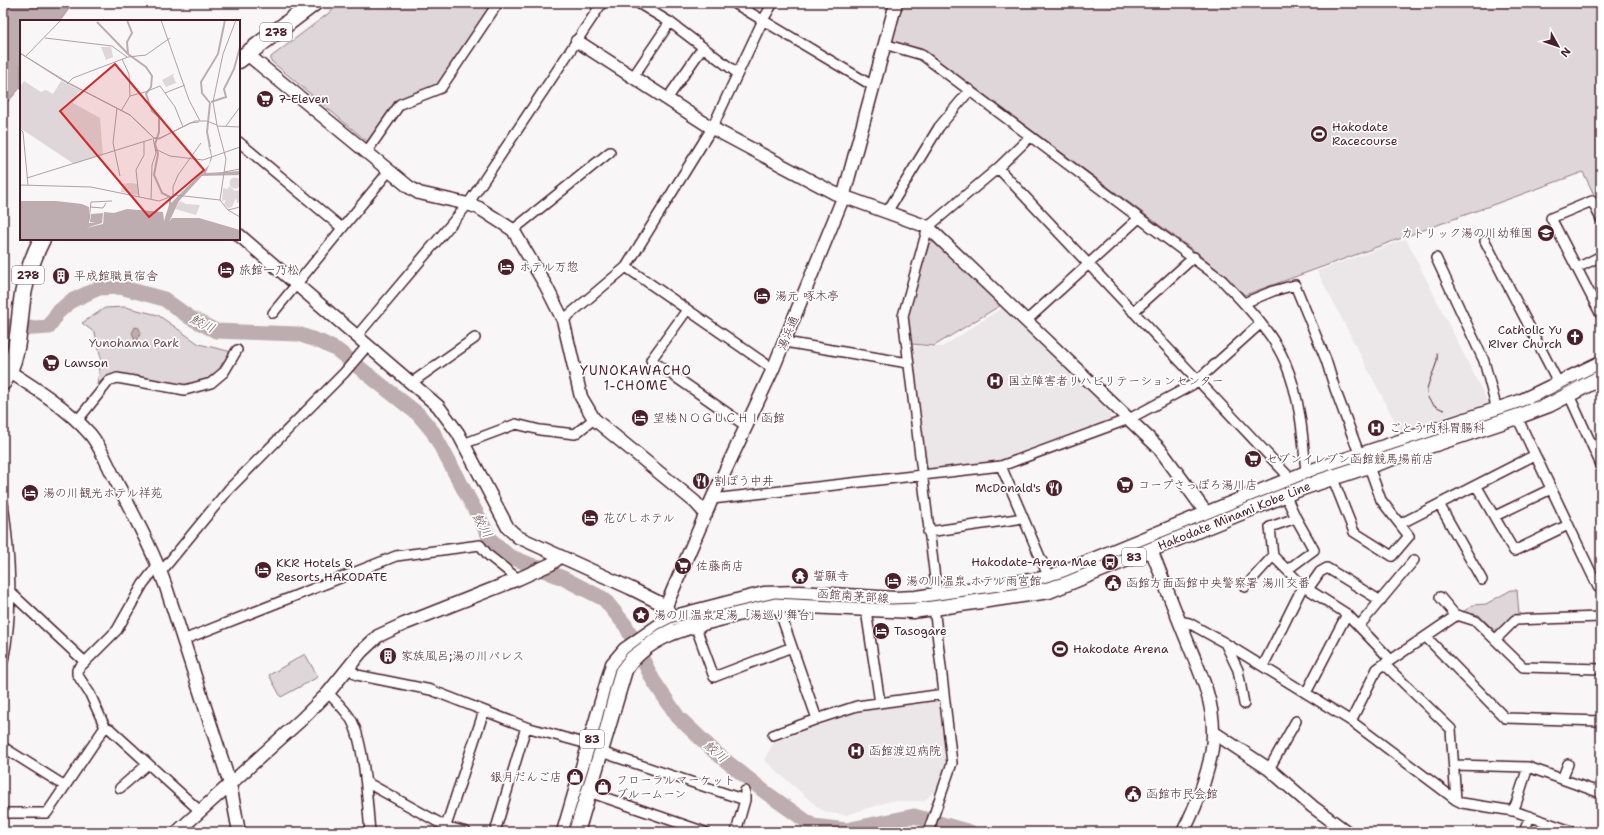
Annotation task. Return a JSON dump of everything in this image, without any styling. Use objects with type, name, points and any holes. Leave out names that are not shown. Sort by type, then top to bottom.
[{"type":"highway","name":"278","points":[[243,57],[314,3]]},
{"type":"highway","name":"278","points":[[6,377],[18,338],[29,271],[42,240]]},
{"type":"main road","name":"Hakodate Minami Kobe Line","points":[[1291,491],[1306,473],[1520,402],[1601,363]]},
{"type":"main road","name":"Hakodate Minami Kobe Line","points":[[596,749],[611,668],[615,660],[628,654],[646,642],[671,618],[695,625],[767,606],[775,599],[866,610],[905,612],[936,602],[1049,591],[1149,544],[1209,519],[1517,417],[1549,405],[1601,378]]},
{"type":"main road","name":"函館南茅部線","points":[[671,618],[800,593],[936,602],[1048,578],[1149,544]]},
{"type":"main road","name":"83","points":[[577,832],[589,792],[596,749]]},
{"type":"main road","name":"83","points":[[564,832],[596,749]]},
{"type":"street","points":[[370,146],[400,104],[441,88],[498,3]]},
{"type":"street","points":[[356,337],[468,204],[602,3]]},
{"type":"street","points":[[638,3],[670,22],[738,73]]},
{"type":"street","points":[[734,3],[873,86]]},
{"type":"street","points":[[563,320],[626,267],[712,128],[763,20],[773,3]]},
{"type":"street","name":"湯浜通","points":[[671,618],[712,499],[773,370],[843,198],[896,3]]},
{"type":"street","points":[[633,77],[670,22]]},
{"type":"street","points":[[577,41],[712,128],[843,198],[928,227],[1159,448],[1209,519]]},
{"type":"street","points":[[884,44],[922,55],[1139,218],[1194,257],[1222,280],[1254,314],[1274,342],[1285,361],[1293,382],[1299,406],[1306,473]]},
{"type":"street","points":[[667,99],[703,47]]},
{"type":"street","points":[[243,57],[419,193],[468,204],[479,208],[512,230],[546,286],[563,320],[581,397],[594,419],[695,502],[706,514]]},
{"type":"street","points":[[887,212],[939,127],[970,90]]},
{"type":"street","points":[[928,830],[952,763],[936,602],[903,316],[928,227],[998,168],[1030,137]]},
{"type":"street","points":[[240,143],[342,228]]},
{"type":"street","points":[[512,230],[610,152]]},
{"type":"street","points":[[998,168],[1197,381],[1291,491],[1296,518],[1314,550],[1287,570]]},
{"type":"street","points":[[273,313],[389,171]]},
{"type":"street","points":[[1601,219],[1592,201],[1552,218],[1601,315]]},
{"type":"street","points":[[1026,321],[1139,218]]},
{"type":"street","points":[[240,236],[356,337],[364,350],[410,383],[445,414],[463,444],[508,528],[518,537],[556,561],[671,618]]},
{"type":"street","points":[[1485,241],[1559,384]]},
{"type":"street","points":[[1577,268],[1601,256]]},
{"type":"street","points":[[1133,312],[1194,257]]},
{"type":"street","points":[[1436,258],[1484,361],[1497,410]]},
{"type":"street","points":[[626,267],[773,370]]},
{"type":"street","points":[[1244,303],[1272,291],[1295,285],[1326,360],[1357,448]]},
{"type":"street","points":[[687,310],[651,360],[746,426]]},
{"type":"street","points":[[712,499],[1001,466],[1128,419],[1197,381],[1260,324]]},
{"type":"street","points":[[410,383],[475,338]]},
{"type":"street","points":[[785,342],[908,364]]},
{"type":"street","points":[[77,420],[109,380],[117,378],[185,390],[211,383],[224,372],[237,350]]},
{"type":"street","points":[[200,811],[110,729],[105,727],[90,694],[77,674],[77,670],[117,630],[143,584],[229,489],[346,371],[364,350]]},
{"type":"street","points":[[6,377],[77,420],[99,448],[159,568],[230,784],[239,832]]},
{"type":"street","points":[[1569,394],[1601,466]]},
{"type":"street","points":[[1517,417],[1598,587],[1601,587]]},
{"type":"street","points":[[463,444],[516,424],[540,430],[575,434],[594,419]]},
{"type":"street","points":[[1400,524],[1535,455]]},
{"type":"street","points":[[1001,466],[1048,578]]},
{"type":"street","points":[[1335,484],[1354,532],[1392,556],[1409,536],[1381,500],[1371,472]]},
{"type":"street","points":[[1476,485],[1514,551],[1568,525]]},
{"type":"street","points":[[1495,516],[1551,489]]},
{"type":"street","points":[[3,503],[9,591],[8,625],[3,661]]},
{"type":"street","points":[[1439,504],[1482,580]]},
{"type":"street","points":[[1296,518],[1270,527],[1272,556],[1305,588],[1347,614],[1359,626],[1388,662],[1451,729],[1456,800]]},
{"type":"street","points":[[928,532],[1017,519]]},
{"type":"street","points":[[1149,544],[1207,690],[1212,715],[1213,732],[1211,750],[1202,784],[1184,832]]},
{"type":"street","points":[[183,640],[396,556],[480,545],[488,554],[523,577]]},
{"type":"street","points":[[1245,587],[1272,556]]},
{"type":"street","points":[[1359,626],[1414,560]]},
{"type":"street","points":[[177,832],[328,693],[361,652],[378,636],[404,624],[523,577],[556,561]]},
{"type":"street","points":[[1263,666],[1305,588],[1320,572],[1327,568],[1381,601]]},
{"type":"street","points":[[9,591],[85,662]]},
{"type":"street","points":[[1440,597],[1456,616],[1476,621],[1523,667],[1601,670]]},
{"type":"street","points":[[775,599],[817,718]]},
{"type":"street","points":[[866,610],[880,703]]},
{"type":"street","points":[[1306,693],[1347,614]]},
{"type":"street","points":[[1351,721],[1378,669],[1456,616]]},
{"type":"street","points":[[1496,639],[1515,620],[1601,617]]},
{"type":"street","points":[[1179,621],[1189,623],[1225,643],[1351,721],[1456,800],[1462,803],[1512,811],[1574,832]]},
{"type":"street","points":[[695,625],[714,676],[792,647]]},
{"type":"street","points":[[1426,637],[1505,718],[1601,721]]},
{"type":"street","points":[[1225,643],[1238,670],[1244,704]]},
{"type":"street","points":[[349,668],[357,675],[431,690],[526,727],[745,796],[736,832]]},
{"type":"street","points":[[328,693],[337,701],[352,720],[366,782],[370,832]]},
{"type":"street","points":[[773,735],[817,718],[857,706],[944,694]]},
{"type":"street","points":[[444,829],[484,711]]},
{"type":"street","points":[[1269,769],[1296,721]]},
{"type":"street","points":[[3,813],[47,813],[105,727]]},
{"type":"street","points":[[495,832],[526,727]]},
{"type":"street","points":[[1213,732],[1269,769],[1313,807],[1347,832]]},
{"type":"street","points":[[3,747],[65,786]]},
{"type":"street","points":[[120,788],[148,764]]},
{"type":"street","points":[[1562,779],[1568,764]]},
{"type":"street","points":[[1454,765],[1528,767],[1599,793],[1601,782]]},
{"type":"street","points":[[1512,811],[1516,804],[1528,767]]},
{"type":"street","points":[[366,782],[444,829],[466,832]]},
{"type":"street","points":[[589,792],[705,832]]},
{"type":"street","points":[[1524,832],[1530,816]]},
{"type":"shaded area","points":[[3,3],[73,3],[61,20],[20,20],[20,88],[3,107]]},
{"type":"shaded area","points":[[1406,239],[1488,403],[1400,431],[1317,271]]},
{"type":"shaded area","name":"国立障害者リハビリテーションセンター","points":[[1002,308],[1111,414],[1109,419],[998,461],[925,469],[911,346],[942,347]]},
{"type":"shaded area","points":[[135,327],[139,328],[141,333],[137,340],[137,346],[135,345],[132,333]]},
{"type":"shaded area","name":"函館渡辺病院","points":[[938,700],[946,764],[938,788],[924,801],[891,801],[846,815],[830,813],[820,809],[764,760],[774,742],[862,710]]},
{"type":"green space","points":[[342,3],[494,3],[440,83],[397,101],[369,143],[271,61],[271,57]]},
{"type":"green space","name":"Hakodate Racecourse","points":[[903,3],[1601,3],[1601,209],[1583,172],[1245,295],[1197,253],[922,49],[892,41]]},
{"type":"green space","points":[[936,240],[1001,305],[934,346],[911,344],[906,318],[929,244]]},
{"type":"green space","name":"Yunohama Park","points":[[125,307],[158,315],[199,344],[232,352],[219,371],[202,382],[182,386],[118,374],[106,376],[97,385],[101,358],[95,333],[82,323],[105,308]]},
{"type":"green space","points":[[1511,590],[1517,590],[1519,614],[1512,615],[1498,630],[1494,630],[1479,615],[1463,612],[1473,605],[1486,604]]},
{"type":"green space","points":[[305,654],[318,677],[281,697],[269,675]]},
{"type":"waterway","name":"鮫川","points":[[3,325],[19,329],[49,327],[57,313],[71,301],[99,288],[120,287],[164,299],[189,317],[216,331],[298,334],[321,342],[337,350],[418,414],[433,432],[491,540],[509,556],[563,578],[604,599],[626,626],[653,680],[678,717],[716,753],[765,792],[813,826],[846,830],[914,816],[970,832]]},
{"type":"tram line","points":[[1437,353],[1435,368],[1428,384],[1427,391],[1428,398],[1434,405],[1444,410]]},
{"type":"tram line","points":[[568,832],[594,750],[615,669],[627,653],[659,629],[673,622],[775,598],[892,604],[918,603],[1033,586],[1064,577],[1318,474],[1519,408],[1543,398],[1601,369]]},
{"type":"place","name":"7-Eleven","points":[[265,99]]},
{"type":"place","name":"Hakodate Racecourse","points":[[1319,134]]},
{"type":"place","name":"カトリック湯の川幼稚園","points":[[1546,233]]},
{"type":"place","name":"ホテル万惣","points":[[506,267]]},
{"type":"place","name":"旅館一乃松","points":[[226,270]]},
{"type":"place","name":"平成館職員宿舎","points":[[61,276]]},
{"type":"place","name":"湯元 啄木亭","points":[[762,296]]},
{"type":"place","name":"Catholic Yu River Church","points":[[1575,337]]},
{"type":"place","name":"Lawson","points":[[51,363]]},
{"type":"place","name":"国立障害者リハビリテーションセンター","points":[[995,381]]},
{"type":"place","name":"望楼ＮＯＧＵＣＨＩ函館","points":[[640,418]]},
{"type":"place","name":"ごとう内科胃腸科","points":[[1376,428]]},
{"type":"place","name":"セブンイレブン函館競馬場前店","points":[[1253,459]]},
{"type":"place","name":"割ぽう中井","points":[[701,481]]},
{"type":"place","name":"コープさっぽろ湯川店","points":[[1125,485]]},
{"type":"place","name":"McDonald's","points":[[1054,488]]},
{"type":"place","name":"湯の川観光ホテル祥苑","points":[[30,493]]},
{"type":"place","name":"花びしホテル","points":[[590,518]]},
{"type":"place","name":"Hakodate-Arena Mae","points":[[1110,562]]},
{"type":"place","name":"佐藤商店","points":[[683,566]]},
{"type":"place","name":"KKR Hotels & Resorts HAKODATE","points":[[263,570]]},
{"type":"place","name":"誓願寺","points":[[800,576]]},
{"type":"place","name":"湯の川温泉 ホテル雨宮館","points":[[893,581]]},
{"type":"place","name":"函館方面函館中央警察署 湯川交番","points":[[1113,583]]},
{"type":"place","name":"湯の川温泉足湯「湯巡り舞台」","points":[[641,615]]},
{"type":"place","name":"Tasogare","points":[[881,631]]},
{"type":"place","name":"Hakodate Arena","points":[[1060,649]]},
{"type":"place","name":"家族風呂;湯の川パレス","points":[[388,656]]},
{"type":"place","name":"函館渡辺病院","points":[[856,751]]},
{"type":"place","name":"銀月だんご店","points":[[575,777]]},
{"type":"place","name":"フローラルマーケット ブルームーン","points":[[603,787]]},
{"type":"place","name":"函館市民会館","points":[[1133,794]]},
{"type":"district","name":"YUNOKAWACHO 1-CHOME","points":[[636,378]]}]
